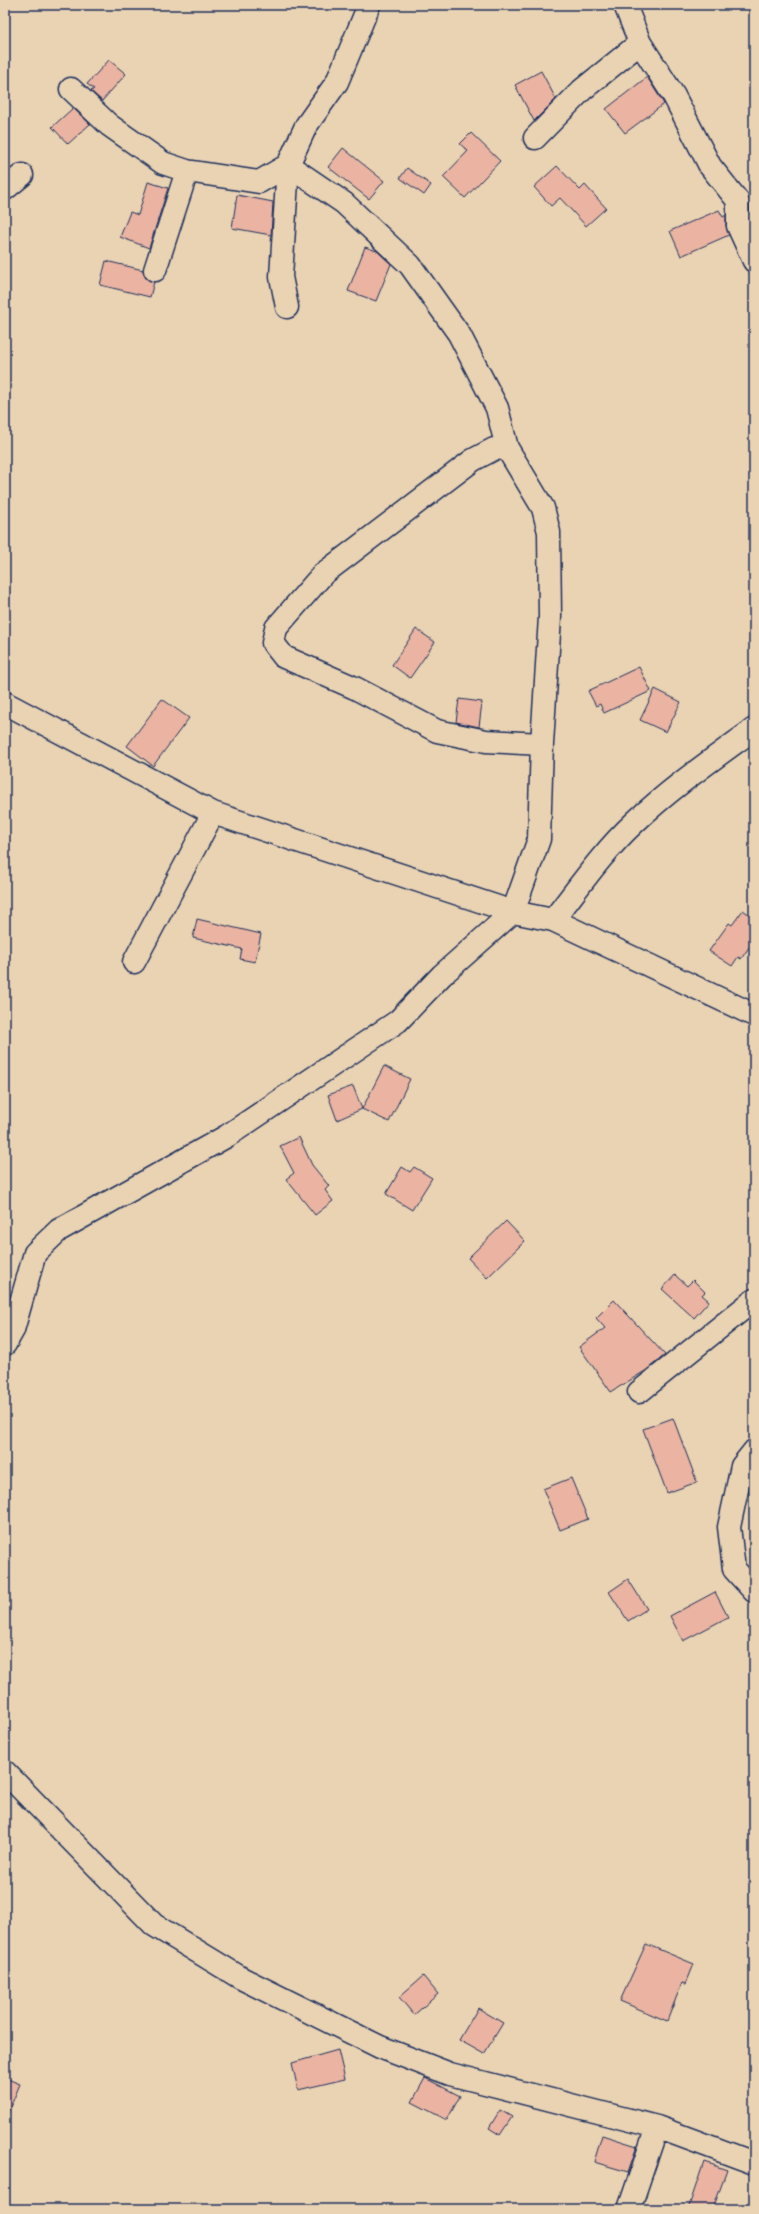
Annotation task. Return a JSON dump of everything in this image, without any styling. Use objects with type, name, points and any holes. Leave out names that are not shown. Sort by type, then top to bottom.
[{"type":"street","points":[[287,307],[281,277],[288,165],[306,126],[337,82],[369,5]]},
{"type":"street","points":[[624,5],[640,43],[674,96],[710,166],[738,201],[738,226],[754,261]]},
{"type":"street","points":[[535,138],[582,90],[640,43]]},
{"type":"street","points":[[71,90],[109,125],[157,159],[187,171],[259,182],[288,165]]},
{"type":"street","points":[[5,1344],[13,1330],[35,1253],[59,1230],[227,1136],[398,1021],[442,975],[513,912],[539,839],[542,744],[550,617],[548,532],[543,508],[507,448],[497,408],[460,334],[410,265],[344,203],[288,165]]},
{"type":"street","points":[[155,270],[187,171]]},
{"type":"street","points":[[5,189],[22,175]]},
{"type":"street","points":[[507,448],[494,449],[473,460],[323,574],[276,628],[273,643],[284,657],[355,688],[437,731],[486,740],[542,744]]},
{"type":"street","points":[[5,703],[213,813],[513,912],[553,920],[754,1015]]},
{"type":"street","points":[[553,920],[588,875],[633,824],[702,766],[754,729]]},
{"type":"street","points":[[134,962],[213,813]]},
{"type":"street","points":[[639,1392],[754,1300]]},
{"type":"street","points":[[754,1451],[742,1466],[729,1527],[734,1569],[754,1591]]},
{"type":"street","points":[[5,1772],[154,1925],[241,1978],[380,2047],[450,2074],[657,2127],[754,2163]]},
{"type":"street","points":[[629,2209],[657,2127]]},
{"type":"building","points":[[109,60],[126,74],[102,101],[91,91],[94,89],[87,84]]},
{"type":"building","points":[[541,71],[556,99],[534,121],[515,85]]},
{"type":"building","points":[[647,77],[664,104],[625,133],[606,109]]},
{"type":"building","points":[[73,108],[90,124],[68,144],[52,127]]},
{"type":"building","points":[[471,133],[500,161],[465,198],[443,177],[468,151],[460,144]]},
{"type":"building","points":[[343,148],[384,181],[369,199],[328,167]]},
{"type":"building","points":[[557,166],[580,190],[585,185],[606,208],[586,226],[560,198],[551,206],[534,187]]},
{"type":"building","points":[[407,168],[431,185],[424,195],[400,178]]},
{"type":"building","points":[[148,182],[168,188],[149,248],[120,237],[130,212],[138,215]]},
{"type":"building","points":[[237,195],[273,202],[271,235],[232,228]]},
{"type":"building","points":[[719,210],[723,217],[726,215],[726,226],[729,235],[681,256],[670,231]]},
{"type":"building","points":[[365,247],[377,251],[391,264],[376,301],[348,291]]},
{"type":"building","points":[[106,261],[143,270],[146,278],[154,282],[150,297],[100,285]]},
{"type":"building","points":[[416,629],[435,642],[410,678],[392,665]]},
{"type":"building","points":[[639,667],[651,691],[604,713],[600,704],[596,706],[588,691]]},
{"type":"building","points":[[655,689],[681,702],[666,732],[640,720]]},
{"type":"building","points":[[162,699],[189,718],[153,766],[127,746]]},
{"type":"building","points":[[459,699],[482,702],[479,727],[456,722]]},
{"type":"building","points":[[743,910],[754,918],[754,940],[741,959],[738,957],[732,966],[709,951],[729,923],[732,925]]},
{"type":"building","points":[[197,919],[261,934],[255,962],[240,959],[242,949],[193,938]]},
{"type":"building","points":[[384,1066],[410,1079],[389,1122],[362,1109]]},
{"type":"building","points":[[353,1086],[362,1109],[337,1120],[328,1095]]},
{"type":"building","points":[[299,1137],[312,1165],[329,1186],[325,1190],[333,1201],[315,1215],[286,1179],[294,1173],[280,1146]]},
{"type":"building","points":[[402,1167],[410,1172],[414,1167],[432,1178],[412,1210],[386,1194]]},
{"type":"building","points":[[506,1221],[525,1241],[487,1278],[468,1258]]},
{"type":"building","points":[[675,1275],[687,1286],[693,1280],[705,1292],[702,1295],[709,1301],[694,1318],[662,1289]]},
{"type":"building","points":[[614,1300],[665,1355],[645,1371],[611,1392],[579,1347],[605,1328],[596,1318]]},
{"type":"building","points":[[673,1418],[697,1482],[667,1493],[643,1429]]},
{"type":"building","points":[[571,1478],[588,1519],[560,1530],[543,1489]]},
{"type":"building","points":[[628,1579],[647,1609],[628,1621],[609,1592]]},
{"type":"building","points":[[715,1592],[728,1617],[683,1641],[670,1616]]},
{"type":"building","points":[[646,1944],[694,1964],[686,1984],[682,1983],[667,2021],[620,2001]]},
{"type":"building","points":[[423,1976],[438,1994],[414,2015],[399,1997]]},
{"type":"building","points":[[478,2008],[503,2023],[484,2054],[459,2040]]},
{"type":"building","points":[[338,2050],[345,2079],[298,2090],[292,2063]]},
{"type":"building","points":[[5,2078],[20,2084],[5,2120]]},
{"type":"building","points":[[425,2078],[460,2096],[447,2120],[412,2102]]},
{"type":"building","points":[[500,2110],[512,2117],[500,2135],[489,2128]]},
{"type":"building","points":[[602,2135],[637,2146],[628,2172],[594,2162]]},
{"type":"building","points":[[704,2162],[727,2170],[713,2209],[688,2209]]}]
